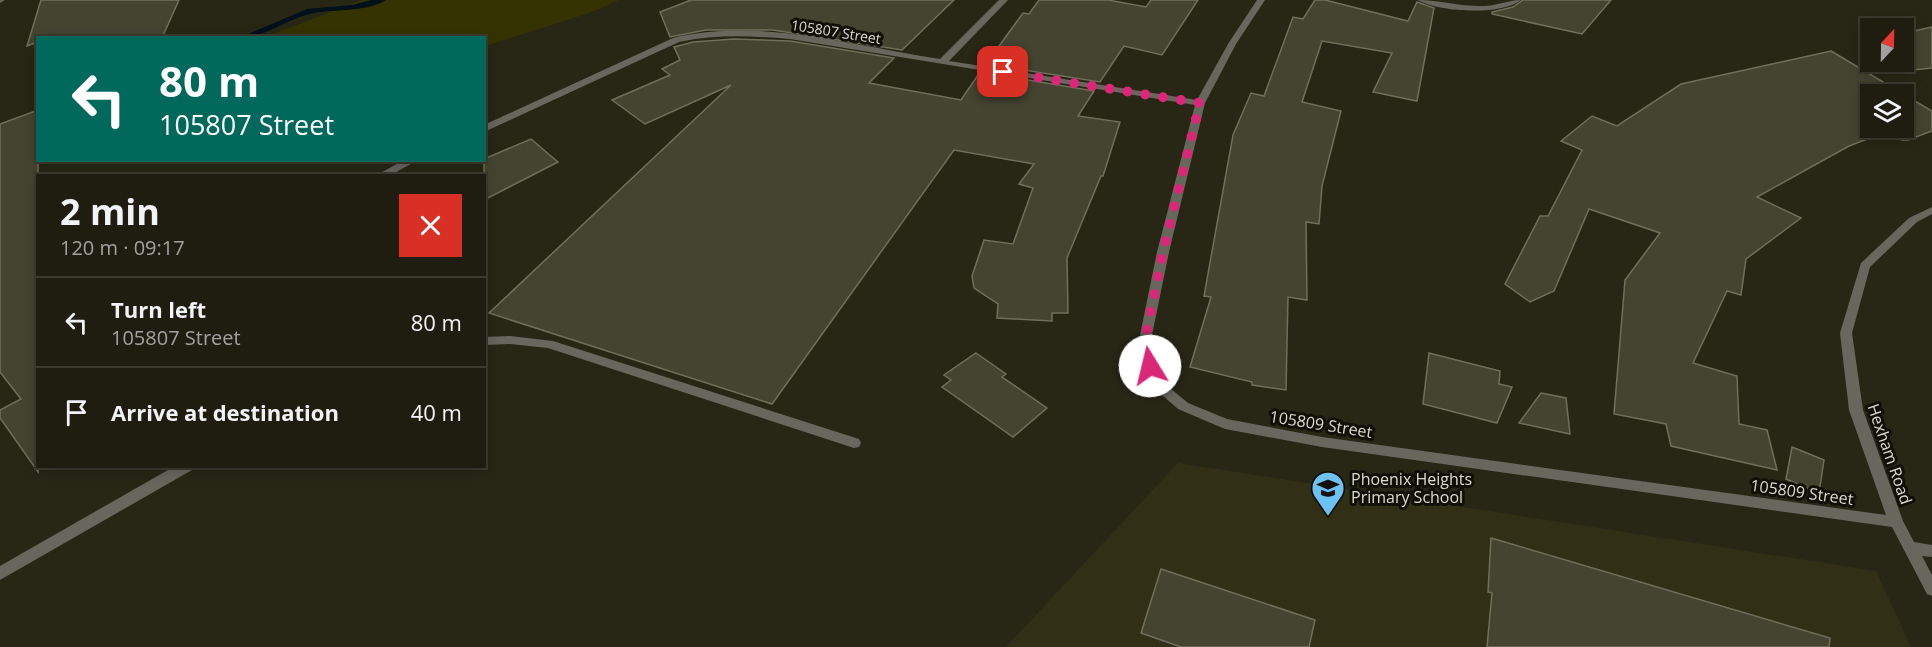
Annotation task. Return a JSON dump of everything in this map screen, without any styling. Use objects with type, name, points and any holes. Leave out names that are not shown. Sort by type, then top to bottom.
[{"type":"street","points":[[943,63],[1004,0]]},
{"type":"street","name":"105809 Street","points":[[1261,0],[1232,44],[1200,103],[1163,252],[1145,340],[1158,385],[1183,406],[1225,424],[1322,442],[1896,522]]},
{"type":"street","points":[[1422,0],[1495,8],[1512,4],[1517,0]]},
{"type":"street","name":"105807 Street","points":[[486,128],[676,40],[704,33],[765,35],[1200,103]]},
{"type":"street","points":[[384,174],[409,162]]},
{"type":"street","name":"Hexham Road","points":[[1932,210],[1913,220],[1865,266],[1846,333],[1856,410],[1896,522],[1932,589]]},
{"type":"street","points":[[486,341],[510,340],[549,344],[854,443]]},
{"type":"street","points":[[0,574],[184,468]]},
{"type":"street","points":[[1910,548],[1932,551]]},
{"type":"shaded area","points":[[362,0],[619,0],[589,13],[486,46],[486,36],[268,36]]},
{"type":"shaded area","name":"Phoenix Heights Primary School","points":[[1178,463],[1876,571],[1911,647],[1006,647]]},
{"type":"building","points":[[41,0],[179,0],[163,36],[36,36],[36,43],[27,46]]},
{"type":"building","points":[[691,0],[954,0],[902,50],[773,30],[706,30],[670,37],[660,12]]},
{"type":"building","points":[[1039,0],[1108,0],[1146,7],[1151,0],[1198,0],[1162,55],[1124,46],[1100,82],[986,64],[1023,13],[1029,14]]},
{"type":"building","points":[[1315,0],[1325,0],[1408,21],[1417,2],[1434,8],[1417,101],[1373,92],[1392,53],[1322,41],[1302,102],[1341,111],[1322,186],[1319,224],[1306,222],[1307,300],[1288,297],[1286,390],[1252,385],[1252,382],[1190,367],[1211,297],[1204,296],[1233,135],[1251,93],[1264,96],[1293,17],[1303,19]]},
{"type":"building","points":[[1523,0],[1611,0],[1582,34],[1492,14],[1492,12],[1513,7]]},
{"type":"building","points":[[1932,27],[1932,68],[1914,70],[1914,31]]},
{"type":"building","points":[[734,39],[790,41],[894,58],[869,83],[961,100],[980,72],[1094,91],[1078,116],[1120,122],[1103,176],[1101,176],[1067,258],[1068,313],[1052,313],[1052,321],[997,318],[998,304],[974,288],[972,276],[984,240],[1013,244],[1033,188],[1019,184],[1034,164],[954,150],[772,404],[489,313],[731,85],[645,124],[612,100],[670,75],[662,69],[680,60],[674,47],[693,42]]},
{"type":"building","points":[[1831,51],[1860,68],[1860,72],[1866,72],[1886,84],[1860,84],[1860,138],[1870,138],[1849,146],[1757,197],[1801,218],[1746,259],[1741,295],[1727,291],[1693,363],[1737,376],[1739,424],[1767,430],[1777,470],[1671,446],[1666,424],[1614,414],[1625,280],[1660,233],[1589,209],[1554,291],[1530,302],[1505,284],[1540,216],[1548,216],[1582,150],[1561,141],[1592,116],[1617,126],[1681,84]]},
{"type":"building","points":[[1914,100],[1932,111],[1932,131],[1914,138]]},
{"type":"building","points":[[36,111],[38,174],[36,174],[36,468],[38,472],[0,418],[0,410],[21,399],[0,372],[0,124]]},
{"type":"building","points":[[531,139],[558,162],[486,199],[484,162],[486,158]]},
{"type":"building","points":[[976,353],[1006,374],[1002,377],[1047,408],[1013,437],[942,387],[951,380],[944,375]]},
{"type":"building","points":[[1429,353],[1500,371],[1499,384],[1512,387],[1497,423],[1423,404]]},
{"type":"building","points":[[1541,393],[1566,398],[1570,434],[1519,423]]},
{"type":"building","points":[[1792,447],[1824,460],[1819,493],[1786,479]]},
{"type":"building","points":[[1491,538],[1830,638],[1829,647],[1487,647],[1492,593],[1488,592]]},
{"type":"building","points":[[1161,569],[1315,620],[1309,647],[1181,647],[1141,633]]},
{"type":"waterway","points":[[248,36],[310,11],[352,7],[382,0]]},
{"type":"place","name":"Phoenix Heights Primary School","points":[[1328,517]]},
{"type":"route","points":[[1003,72],[1200,103],[1163,252],[1145,340],[1150,366]]}]
